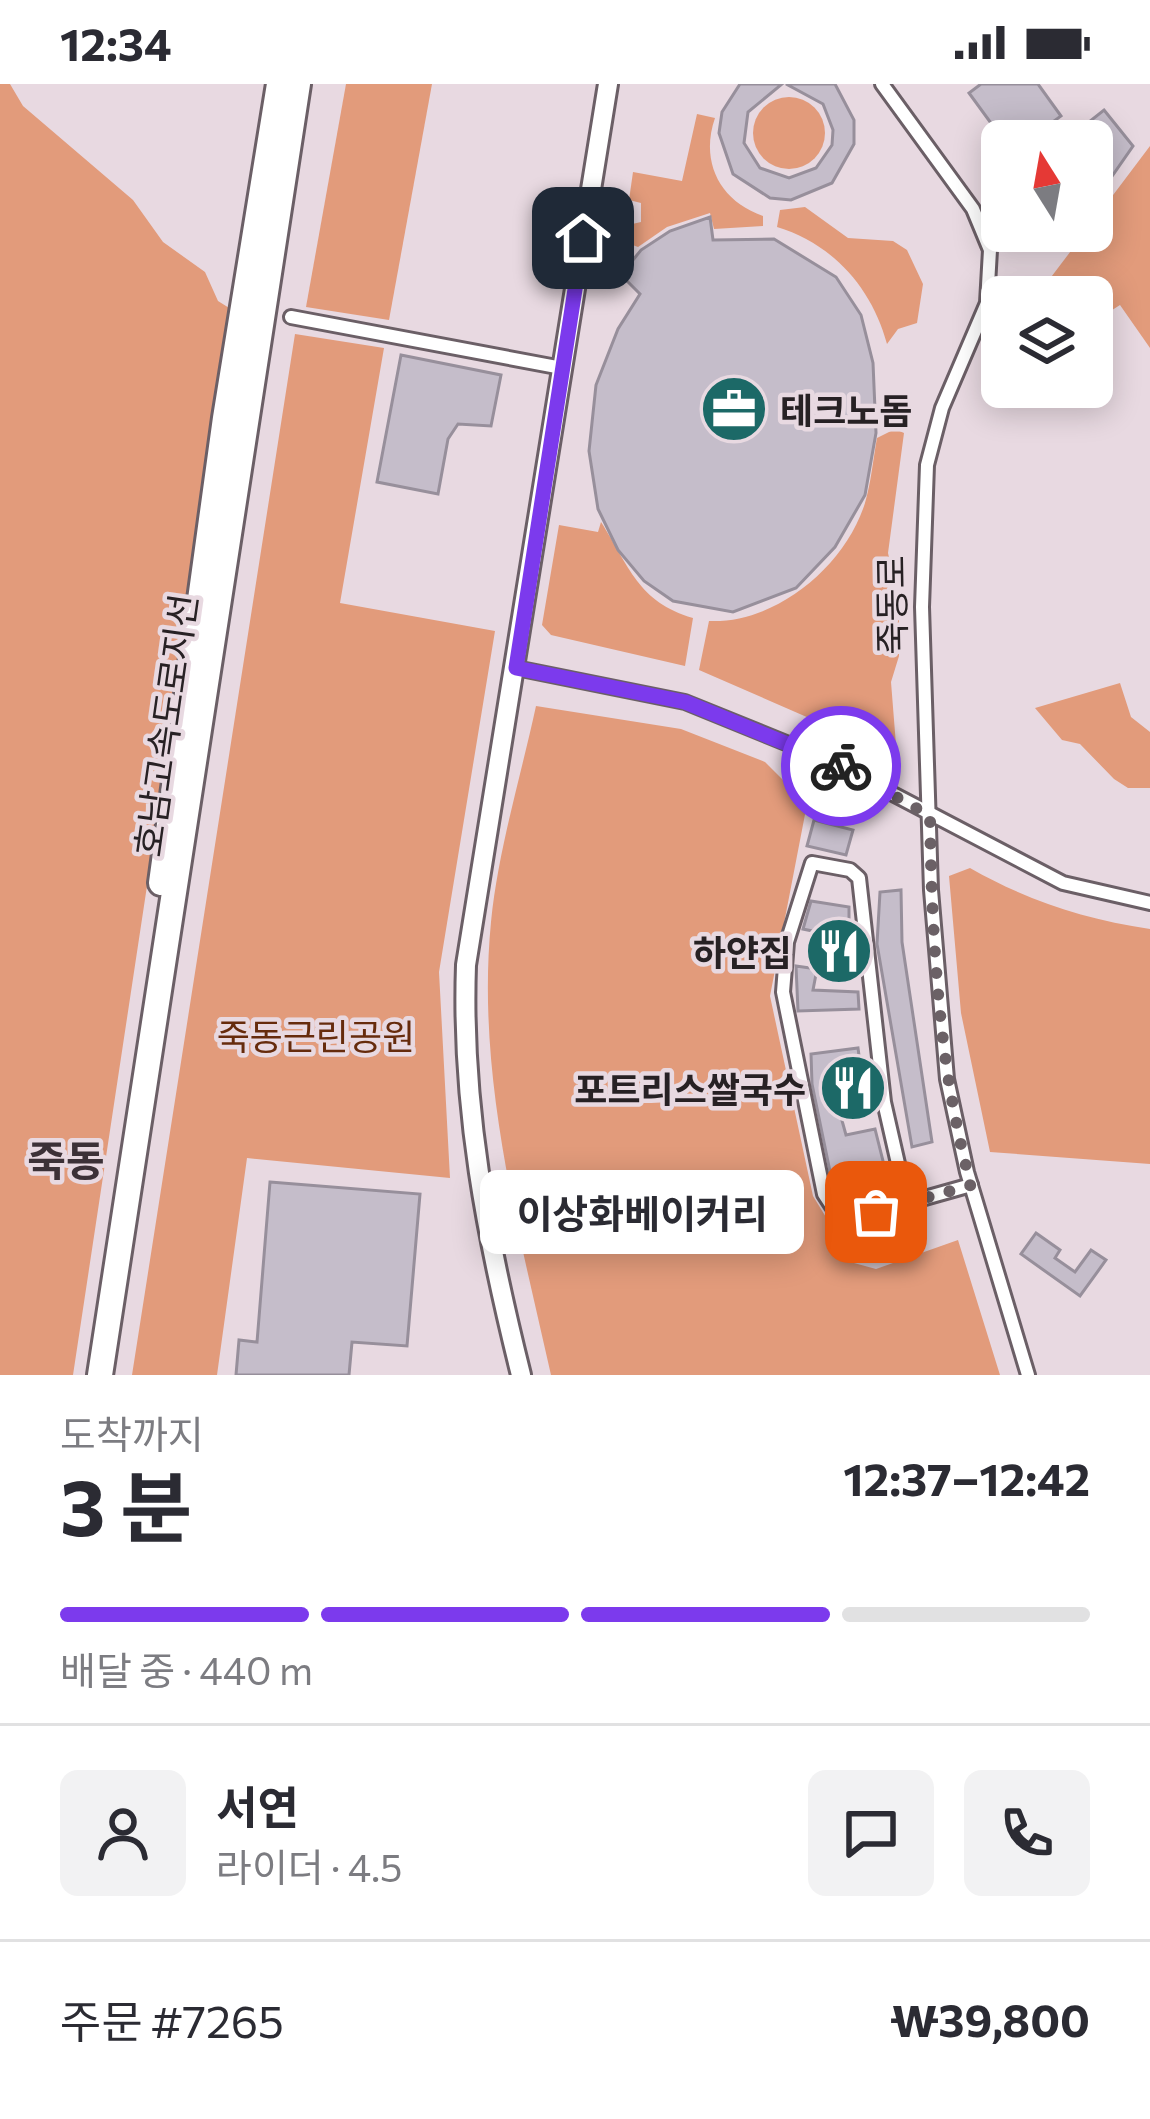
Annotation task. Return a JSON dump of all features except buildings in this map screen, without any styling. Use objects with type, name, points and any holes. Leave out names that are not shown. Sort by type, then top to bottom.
[{"type":"highway","name":"호남고속도로지선","points":[[83,1375],[147,984],[225,418],[279,84]]},
{"type":"highway","name":"호남고속도로지선","points":[[100,1375],[164,985],[243,422],[298,84]]},
{"type":"street","points":[[521,1375],[472,1144],[464,1024],[470,925],[516,668],[608,84]]},
{"type":"street","name":"죽동로","points":[[881,84],[974,209],[987,234],[993,274],[987,303],[938,420],[927,465],[922,607],[940,1017],[947,1079],[971,1185],[1028,1375]]},
{"type":"street","points":[[291,317],[562,368]]},
{"type":"street","points":[[516,668],[685,702],[829,760],[1063,883],[1150,903]]},
{"type":"street","points":[[907,1203],[884,1102],[859,878],[850,870],[812,863],[787,942],[783,992],[824,1194],[841,1220],[907,1203],[971,1185]]},
{"type":"green space","points":[[0,84],[10,84],[23,106],[133,200],[163,242],[205,272],[218,301],[234,311],[73,1375],[0,1375]]},
{"type":"green space","points":[[346,84],[432,84],[389,320],[306,307]]},
{"type":"green space","points":[[789,97],[814,108],[825,133],[814,158],[789,169],[764,158],[753,133],[764,108]]},
{"type":"green space","points":[[697,114],[715,118],[710,149],[717,178],[735,200],[763,216],[763,226],[714,229],[710,213],[667,227],[638,247],[622,241],[605,257],[619,227],[641,222],[641,203],[629,200],[633,172],[682,181]]},
{"type":"green space","points":[[1150,146],[1150,348],[1120,305],[1113,310],[1113,276],[1052,276],[1070,252],[1113,252],[1113,195]]},
{"type":"green space","points":[[805,207],[848,238],[893,241],[907,250],[923,284],[917,323],[898,329],[887,344],[871,304],[847,271],[816,245],[777,227],[780,210]]},
{"type":"green space","name":"죽동근린공원","points":[[295,334],[384,348],[340,603],[495,631],[439,972],[450,1178],[247,1158],[217,1375],[132,1375]]},
{"type":"green space","points":[[895,429],[904,433],[888,553],[899,601],[899,656],[891,682],[896,745],[887,752],[699,670],[709,621],[758,613],[782,602],[841,549],[865,503],[877,438]]},
{"type":"green space","points":[[601,522],[647,592],[693,618],[685,666],[551,635],[542,625],[559,525],[598,532]]},
{"type":"green space","points":[[1120,683],[1131,717],[1150,732],[1150,788],[1128,788],[1114,779],[1080,744],[1062,740],[1035,708]]},
{"type":"green space","name":"죽동근린공원","points":[[536,706],[681,729],[765,762],[807,804],[770,996],[813,1196],[854,1263],[876,1269],[958,1240],[1000,1375],[551,1375],[503,1150],[489,1037],[491,922]]},
{"type":"green space","points":[[970,868],[1057,907],[1150,929],[1150,1164],[990,1152],[961,1013],[949,876]]},
{"type":"way so far","points":[[841,766],[930,816],[935,975],[947,1079],[971,1185],[876,1212]]},
{"type":"place","name":"테크노돔","points":[[734,409]]},
{"type":"place","name":"하얀집","points":[[839,951]]},
{"type":"place","name":"포트리스쌀국수","points":[[853,1088]]},
{"type":"place","name":"이상화베이커리","points":[[876,1212]]},
{"type":"district","name":"죽동","points":[[66,1159]]},
{"type":"route","points":[[583,238],[516,668],[685,702],[841,766]]}]
